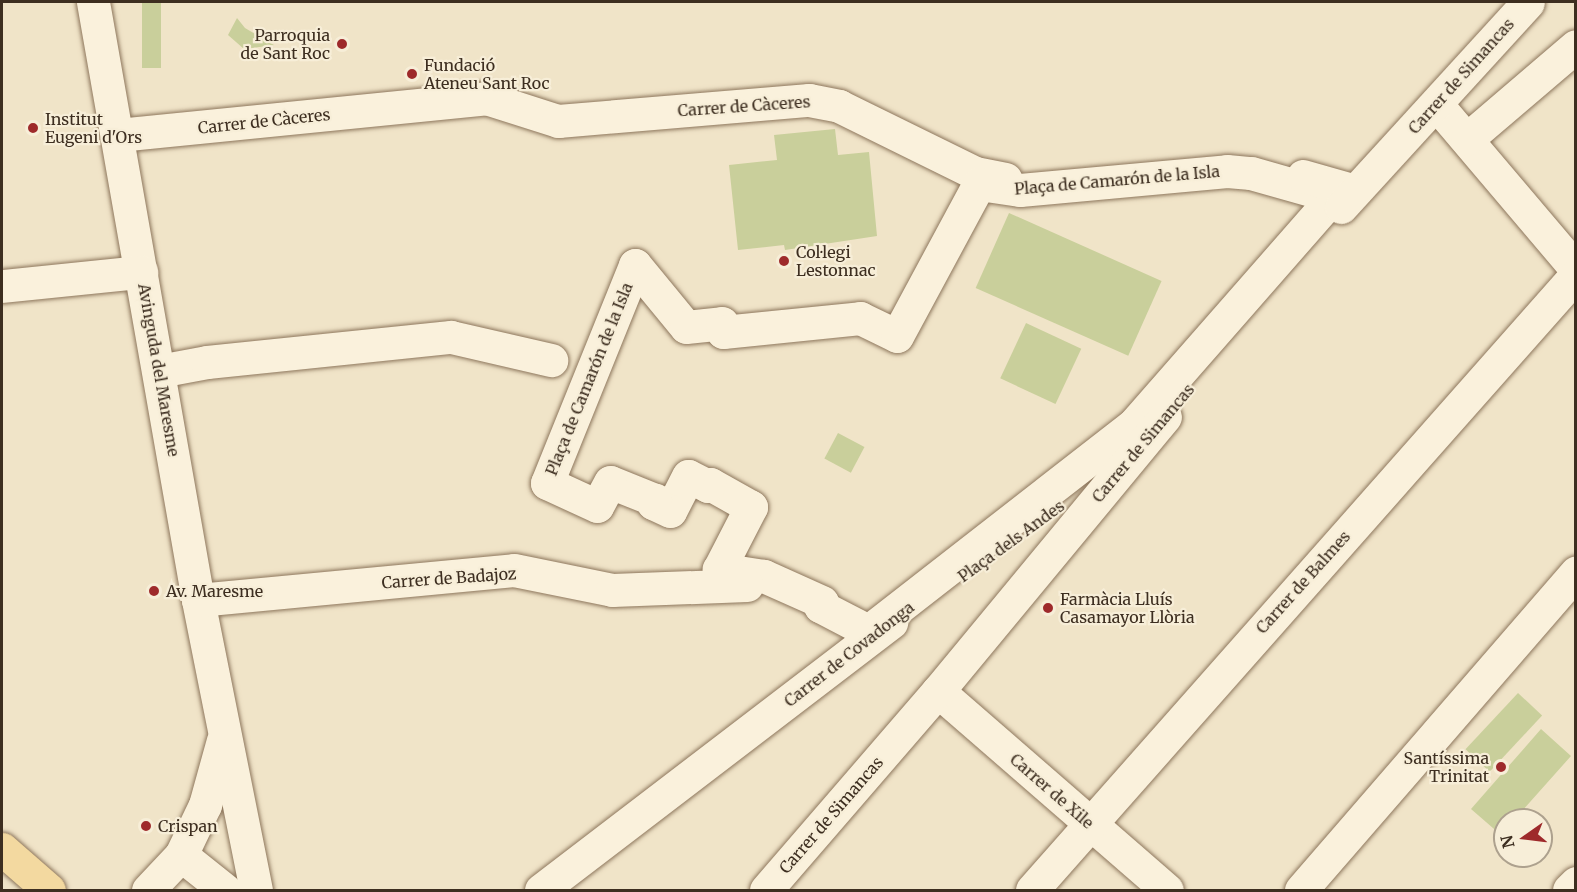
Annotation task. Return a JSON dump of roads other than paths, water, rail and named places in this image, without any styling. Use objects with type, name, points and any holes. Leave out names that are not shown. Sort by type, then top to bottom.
[{"type":"main road","points":[[2,849],[49,891]]},
{"type":"street","name":"Avinguda del Maresme","points":[[93,2],[198,600],[224,738],[247,832],[256,891]]},
{"type":"street","name":"Carrer de Simancas","points":[[766,891],[938,691],[1159,423],[1355,191],[1437,105],[1528,2]]},
{"type":"street","points":[[1467,139],[1575,46]]},
{"type":"street","name":"Carrer de Càceres","points":[[118,135],[486,98],[558,121],[809,100],[839,106],[975,173],[997,179],[1233,160],[1355,191]]},
{"type":"street","points":[[1437,105],[1575,269]]},
{"type":"street","name":"Plaça de Camarón de la Isla","points":[[1227,171],[1251,173],[1318,192],[1325,206],[1133,425],[868,631],[820,606],[822,602],[764,576],[719,569],[751,507],[710,484],[708,486],[688,476],[670,511],[653,503],[655,500],[610,482],[597,506],[547,483],[635,266],[686,327],[722,323],[723,332],[860,318],[897,336],[979,184],[1020,190],[1227,171]]},
{"type":"street","points":[[2,286],[141,272]]},
{"type":"street","name":"Carrer de Balmes","points":[[1032,891],[1575,275]]},
{"type":"street","points":[[159,371],[207,362],[451,337],[551,360]]},
{"type":"street","name":"Carrer de Covadonga","points":[[541,891],[865,642],[1159,423]]},
{"type":"street","name":"Plaça dels Andes","points":[[830,707],[814,691],[1056,503],[1073,499],[1078,504],[1078,518],[876,749],[861,735]]},
{"type":"street","name":"Carrer de Badajoz","points":[[198,600],[514,570],[612,590],[745,584],[843,628],[865,642]]},
{"type":"street","points":[[1301,891],[1575,572]]},
{"type":"street","name":"Carrer de Xile","points":[[938,691],[1167,891]]},
{"type":"street","name":"Avinguda del Maresme","points":[[147,891],[181,855],[206,806],[224,738]]},
{"type":"street","points":[[181,855],[225,891]]},
{"type":"street","points":[[1569,891],[1575,883]]},
{"type":"place","name":"Parroquia de Sant Roc","points":[[342,44]]},
{"type":"place","name":"Fundació Ateneu Sant Roc","points":[[412,74]]},
{"type":"place","name":"Institut Eugeni d'Ors","points":[[33,128]]},
{"type":"place","name":"Col·legi Lestonnac","points":[[784,261]]},
{"type":"place","name":"Av. Maresme","points":[[154,591]]},
{"type":"place","name":"Farmàcia Lluís Casamayor Llòria","points":[[1048,608]]},
{"type":"place","name":"Santíssima Trinitat","points":[[1501,767]]},
{"type":"place","name":"Crispan","points":[[146,826]]}]
